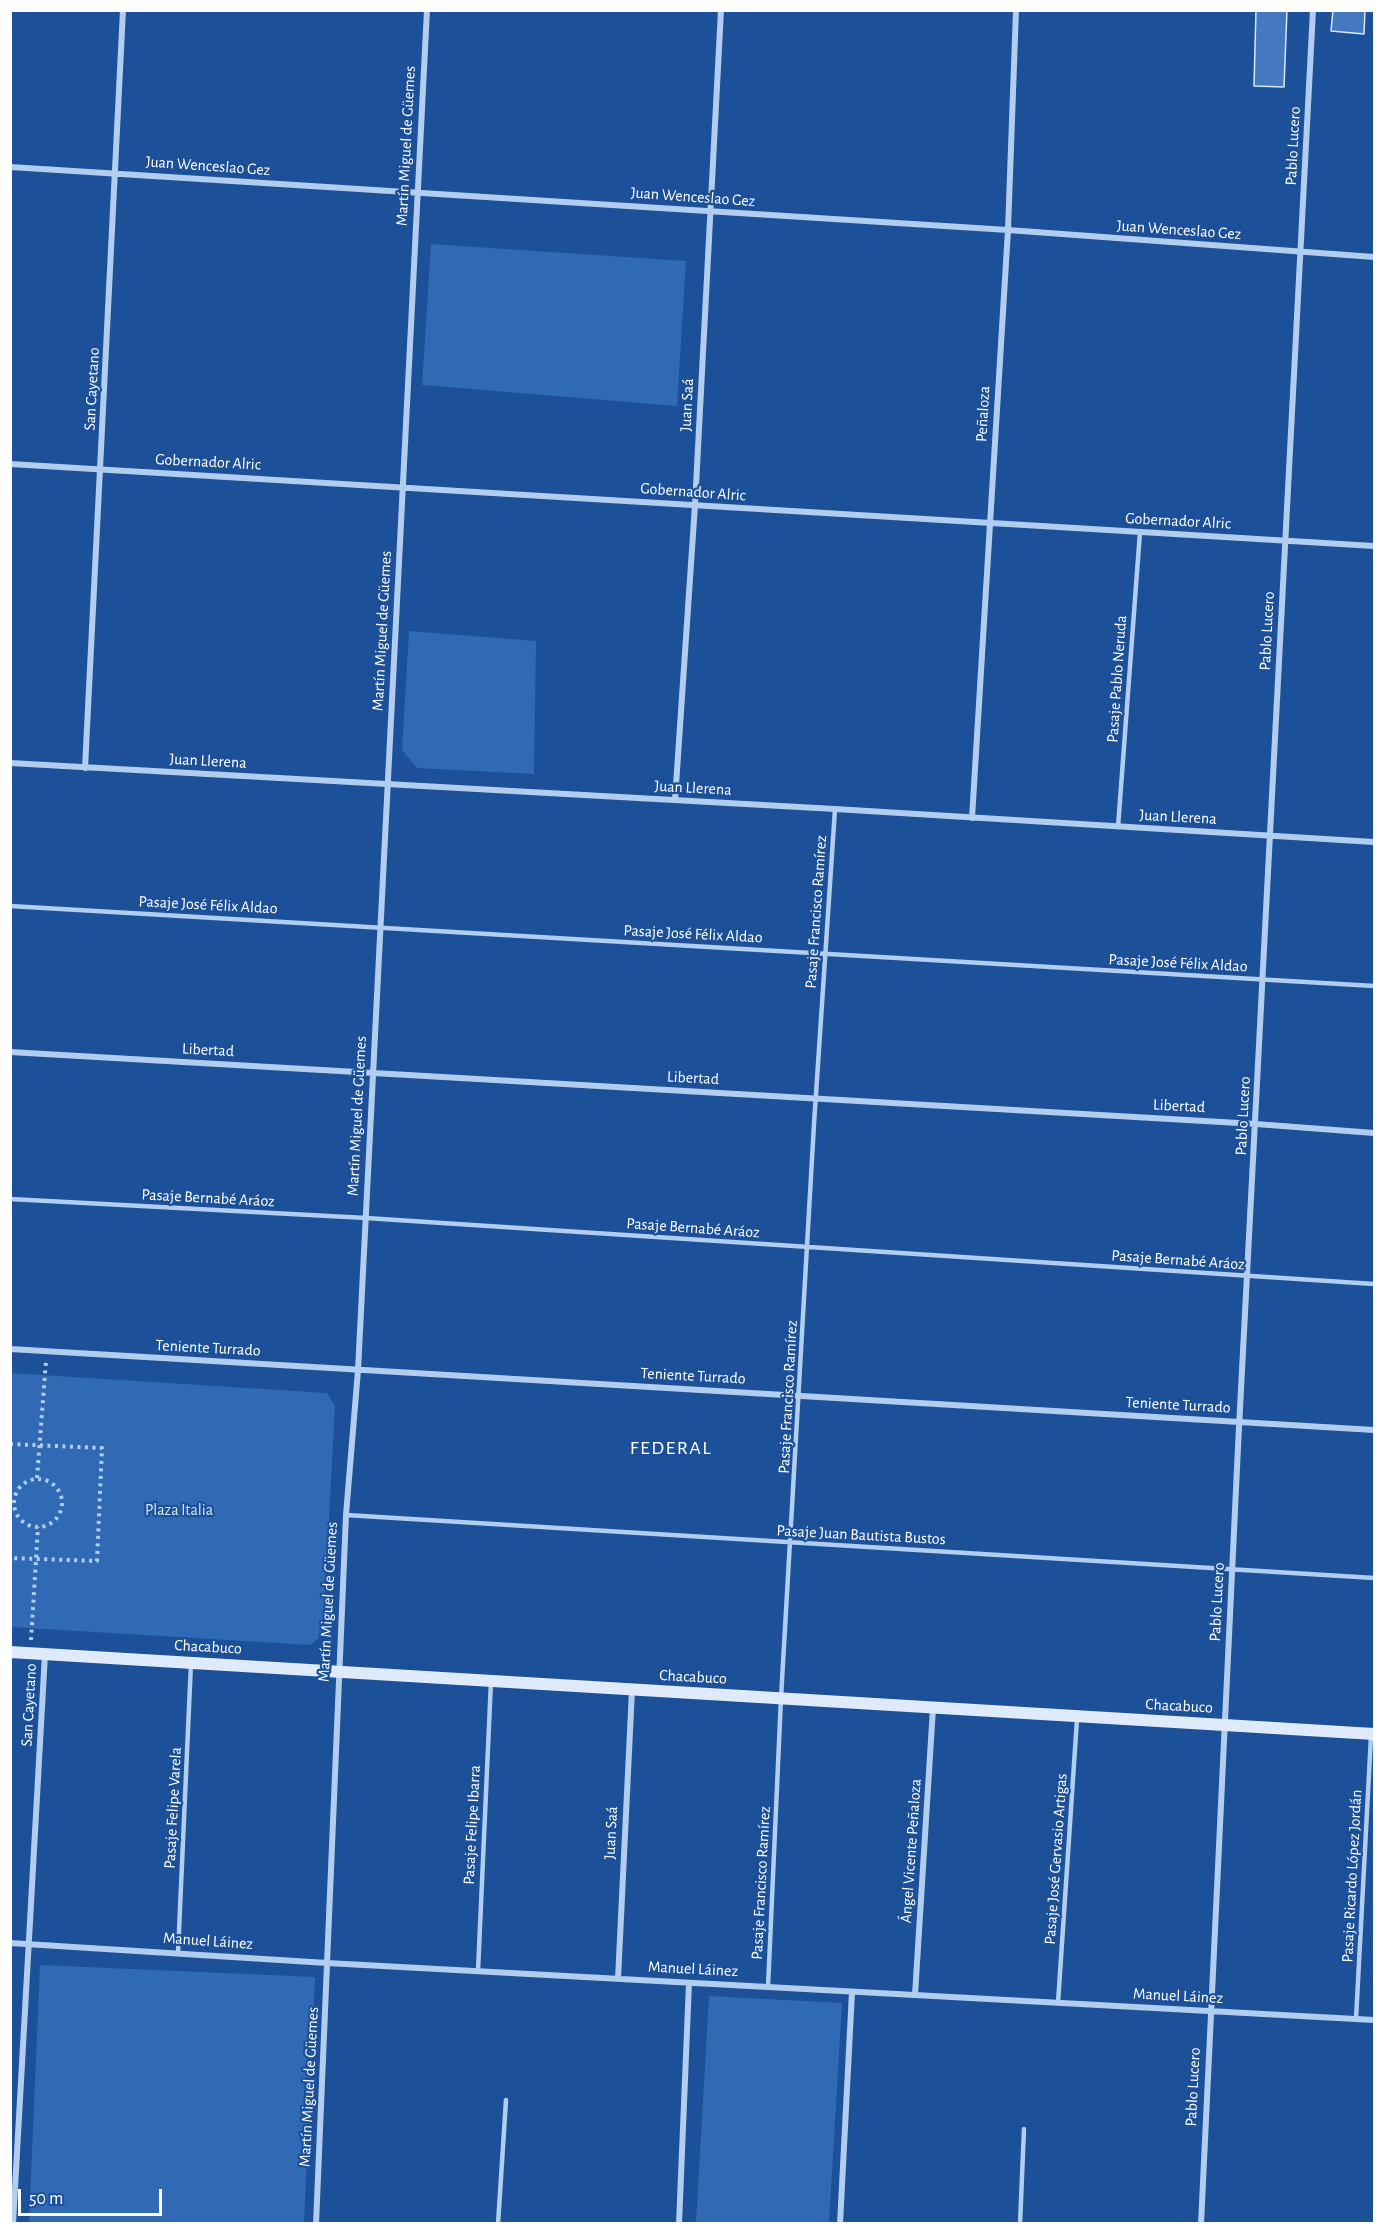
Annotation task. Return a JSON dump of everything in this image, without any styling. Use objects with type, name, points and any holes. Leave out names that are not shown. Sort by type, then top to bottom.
[{"type":"main road","name":"Chacabuco","points":[[10,1652],[1373,1734]]},
{"type":"street","name":"San Cayetano","points":[[85,768],[102,469],[123,10]]},
{"type":"street","name":"Martín Miguel de Güemes","points":[[316,2223],[346,1515],[358,1370],[427,10]]},
{"type":"street","name":"Juan Saá","points":[[675,800],[695,505],[721,10]]},
{"type":"street","name":"Peñaloza","points":[[972,818],[1008,230],[1016,10]]},
{"type":"street","name":"Pablo Lucero","points":[[1201,2223],[1239,1422],[1313,10]]},
{"type":"street","name":"Juan Wenceslao Gez","points":[[10,167],[1008,230],[1374,257]]},
{"type":"street","name":"Gobernador Alric","points":[[10,464],[1374,546]]},
{"type":"street","name":"Juan Llerena","points":[[10,763],[1374,842]]},
{"type":"street","name":"Libertad","points":[[10,1052],[1256,1124],[1374,1133]]},
{"type":"street","name":"Teniente Turrado","points":[[10,1349],[1374,1430]]},
{"type":"street","name":"San Cayetano","points":[[13,2223],[45,1654]]},
{"type":"street","name":"Juan Saá","points":[[618,1979],[632,1689]]},
{"type":"street","name":"Ángel Vicente Peñaloza","points":[[915,1995],[933,1707]]},
{"type":"street","name":"Manuel Láinez","points":[[10,1943],[327,1963],[1374,2020]]},
{"type":"street","points":[[680,2223],[689,1983]]},
{"type":"street","points":[[840,2223],[852,1992]]},
{"type":"lane","name":"Pasaje Pablo Neruda","points":[[1118,827],[1140,532]]},
{"type":"lane","name":"Pasaje Francisco Ramírez","points":[[768,1987],[781,1698],[800,1396],[815,1099],[835,809]]},
{"type":"lane","name":"Pasaje José Félix Aldao","points":[[10,906],[1374,986]]},
{"type":"lane","name":"Pasaje Bernabé Aráoz","points":[[10,1199],[366,1218],[1374,1284]]},
{"type":"lane","name":"Pasaje Juan Bautista Bustos","points":[[346,1515],[1374,1578]]},
{"type":"lane","name":"Pasaje Felipe Varela","points":[[178,1953],[191,1663]]},
{"type":"lane","name":"Pasaje Felipe Ibarra","points":[[478,1971],[490,1681]]},
{"type":"lane","name":"Pasaje José Gervasio Artigas","points":[[1058,2003],[1077,1716]]},
{"type":"lane","name":"Pasaje Ricardo López Jordán","points":[[1356,2019],[1373,1734]]},
{"type":"lane","points":[[498,2223],[506,2100]]},
{"type":"lane","points":[[1020,2223],[1024,2129]]},
{"type":"path","points":[[37,1478],[46,1375],[45,1352]]},
{"type":"path","points":[[10,1444],[102,1448],[97,1561],[10,1558]]},
{"type":"path","points":[[37,1478],[52,1483],[61,1495],[62,1503],[57,1517],[45,1526],[38,1527],[22,1522],[16,1515],[13,1499],[22,1484],[37,1478]]},
{"type":"path","points":[[30,1653],[38,1527]]},
{"type":"green space","points":[[431,244],[686,261],[677,406],[422,385]]},
{"type":"green space","points":[[409,631],[536,641],[534,774],[417,768],[402,750]]},
{"type":"green space","name":"Plaza Italia","points":[[10,1373],[327,1393],[335,1406],[323,1634],[311,1645],[11,1627]]},
{"type":"green space","points":[[40,1965],[315,1977],[304,2223],[29,2223]]},
{"type":"green space","points":[[709,1996],[842,2003],[829,2223],[696,2223]]},
{"type":"building","points":[[1256,10],[1287,10],[1284,87],[1254,86]]},
{"type":"building","points":[[1333,10],[1365,10],[1364,34],[1331,31]]},
{"type":"district","name":"FEDERAL","points":[[671,1448]]}]
